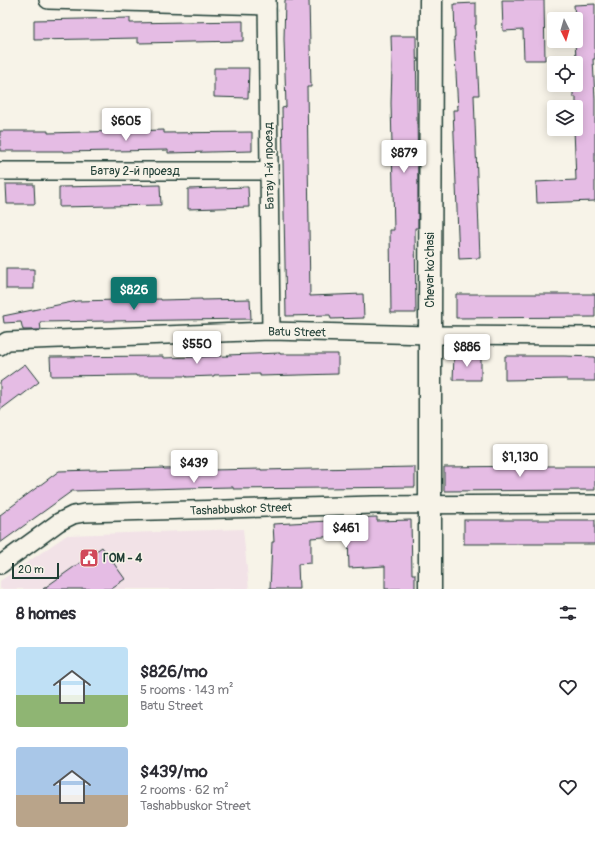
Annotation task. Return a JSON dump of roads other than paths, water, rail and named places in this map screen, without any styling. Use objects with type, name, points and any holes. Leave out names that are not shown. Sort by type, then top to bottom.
[{"type":"street","points":[[48,0],[267,3]]},
{"type":"street","name":"Chevar ko'chasi","points":[[430,589],[431,0]]},
{"type":"street","name":"Батау 1-й проезд","points":[[267,3],[271,331]]},
{"type":"street","name":"Батау 2-й проезд","points":[[0,171],[269,171]]},
{"type":"street","name":"Batu Street","points":[[0,346],[7,341],[271,331],[430,335],[595,336]]},
{"type":"street","name":"Tashabbuskor Street","points":[[0,565],[59,522],[73,515],[84,513],[430,504],[595,504]]},
{"type":"place","name":"ГОМ - 4","points":[[89,558]]}]
